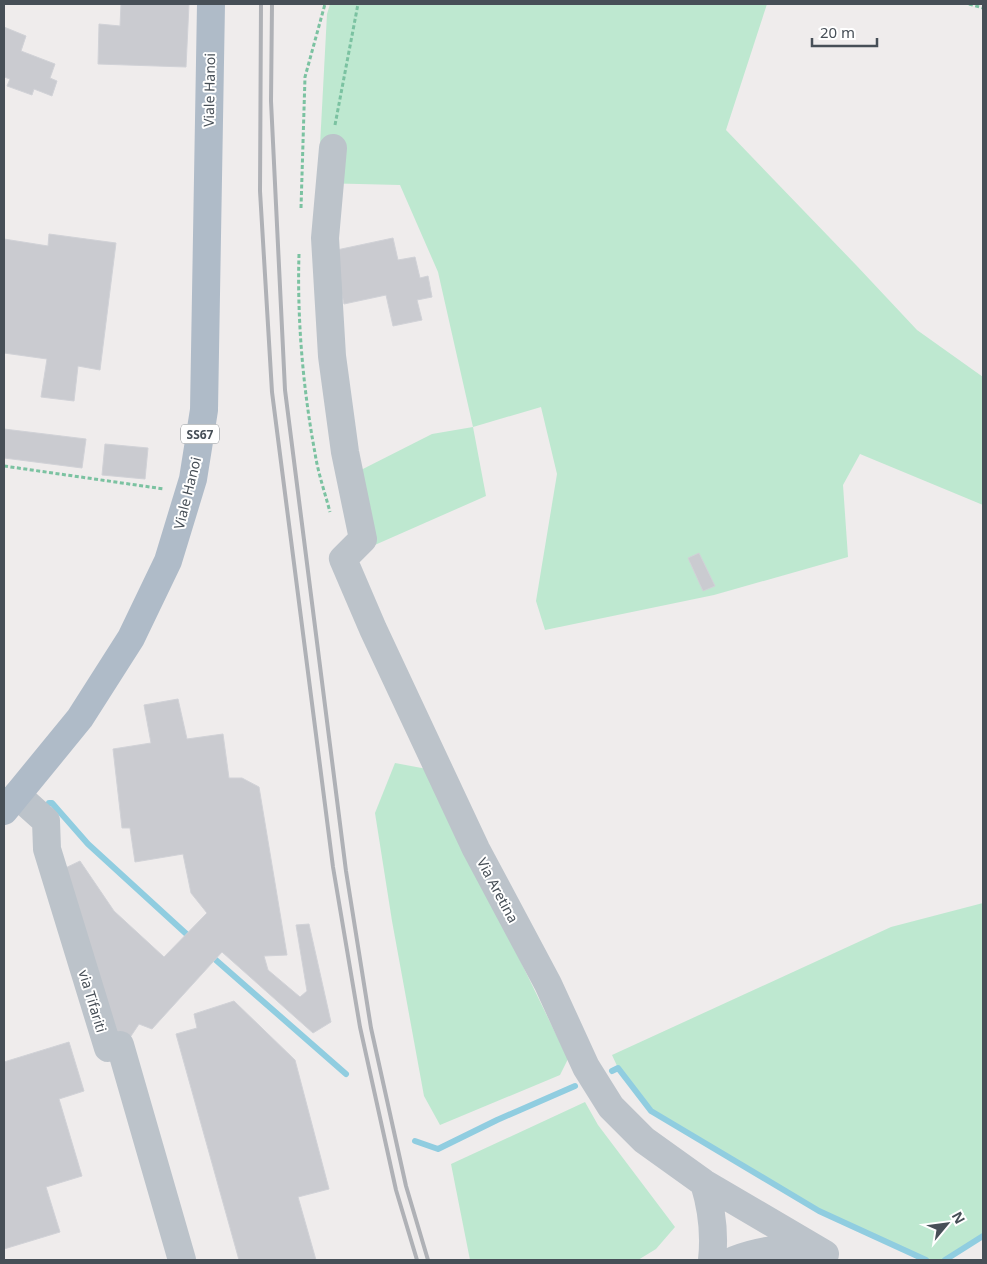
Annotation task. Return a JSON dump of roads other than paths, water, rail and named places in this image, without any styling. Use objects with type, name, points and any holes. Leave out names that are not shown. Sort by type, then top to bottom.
[{"type":"main road","name":"Viale Hanoi","points":[[10,803],[80,718],[131,638],[168,561],[193,480],[204,410],[211,4]]},
{"type":"street","name":"Via Aretina","points":[[334,148],[325,238],[332,356],[345,452],[363,539],[343,559],[373,629],[476,849],[548,984],[586,1067],[611,1107],[644,1140],[704,1183],[833,1257]]},
{"type":"street","name":"via Tifariti","points":[[10,803],[46,821],[47,850],[105,1039],[108,1048],[120,1045],[182,1260]]},
{"type":"street","points":[[704,1183],[712,1215],[714,1246],[712,1260]]},
{"type":"street","name":"Via Aretina","points":[[742,1206],[752,1227],[744,1257],[793,1249],[833,1257]]},
{"type":"waterway","points":[[49,803],[52,803],[88,844],[193,940]]},
{"type":"waterway","points":[[209,954],[346,1074]]},
{"type":"waterway","points":[[612,1071],[618,1068],[651,1111],[819,1211],[926,1260]]},
{"type":"waterway","points":[[415,1141],[438,1149],[497,1120],[575,1086]]},
{"type":"waterway","points":[[945,1260],[983,1236]]},
{"type":"railway","points":[[261,4],[260,191],[272,392],[333,867],[360,1027],[396,1190],[417,1260]]},
{"type":"railway","points":[[272,4],[271,101],[285,390],[346,871],[371,1028],[406,1186],[428,1260]]}]
